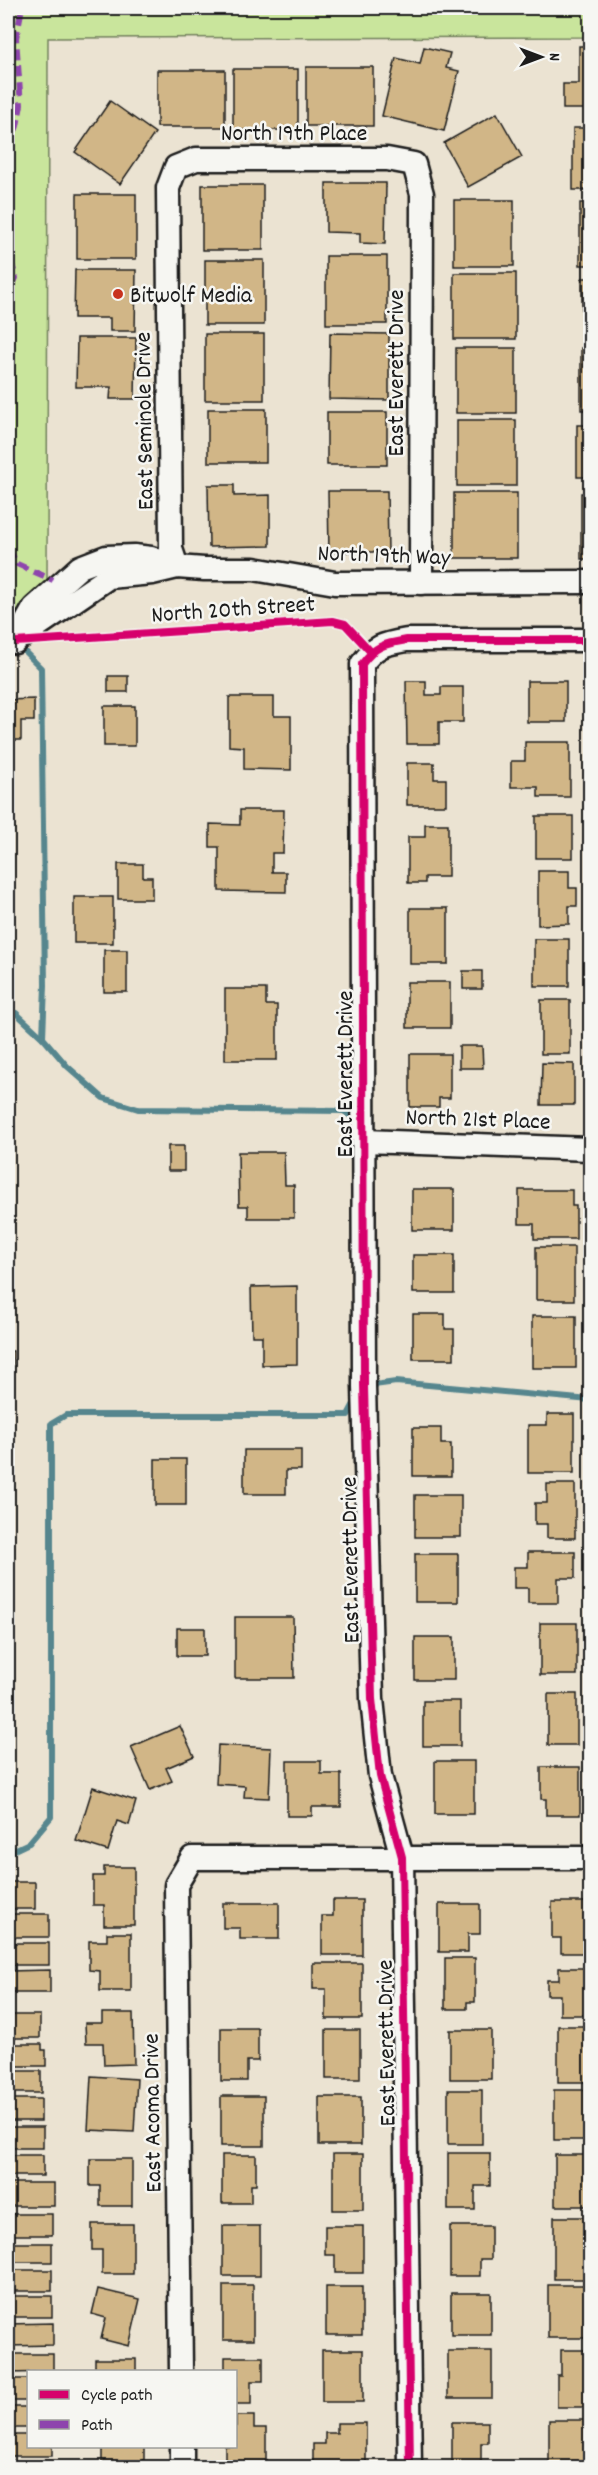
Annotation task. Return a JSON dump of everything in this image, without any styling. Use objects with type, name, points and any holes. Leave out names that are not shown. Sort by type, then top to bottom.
[{"type":"street","name":"North 19th Place","points":[[176,167],[196,159],[387,159],[414,164]]},
{"type":"street","name":"East Everett Drive","points":[[414,164],[422,194],[421,583]]},
{"type":"street","name":"East Seminole Drive","points":[[176,167],[168,188],[171,549],[177,567]]},
{"type":"street","name":"North 19th Way","points":[[11,642],[34,608],[80,567],[106,557],[151,558],[177,567],[254,569],[334,583],[591,582]]},
{"type":"street","name":"East Everett Drive","points":[[410,2468],[402,1857],[380,1776],[372,1700],[364,1386],[362,664],[371,652],[384,644],[407,640],[591,640]]},
{"type":"street","name":"North 21st Place","points":[[364,1141],[591,1149]]},
{"type":"street","points":[[402,1857],[591,1858]]},
{"type":"street","name":"East Acoma Drive","points":[[181,2370],[176,1885],[192,1858],[402,1857]]},
{"type":"street","points":[[182,2448],[182,2468]]},
{"type":"green space","points":[[8,8],[590,8],[590,37],[48,38],[47,591],[25,614],[8,608]]},
{"type":"building","points":[[579,46],[590,46],[590,109],[563,109],[563,84],[579,84]]},
{"type":"building","points":[[424,47],[450,53],[446,68],[459,71],[444,131],[382,116],[396,58],[420,64]]},
{"type":"building","points":[[306,67],[373,67],[373,126],[306,126]]},
{"type":"building","points":[[233,69],[298,69],[298,130],[233,130]]},
{"type":"building","points":[[157,70],[225,70],[225,127],[157,127]]},
{"type":"building","points":[[110,101],[155,133],[120,184],[75,152]]},
{"type":"building","points":[[497,113],[522,157],[468,187],[444,143]]},
{"type":"building","points":[[573,128],[590,128],[590,190],[573,190]]},
{"type":"building","points":[[326,183],[386,183],[385,244],[360,243],[360,233],[326,232]]},
{"type":"building","points":[[202,185],[263,185],[263,250],[202,250]]},
{"type":"building","points":[[77,194],[136,194],[136,259],[77,259]]},
{"type":"building","points":[[454,200],[514,200],[514,266],[454,266]]},
{"type":"building","points":[[580,203],[590,203],[590,265],[580,265]]},
{"type":"building","points":[[326,256],[387,256],[387,324],[326,324]]},
{"type":"building","points":[[205,260],[264,260],[264,325],[205,325]]},
{"type":"building","points":[[75,270],[136,270],[135,331],[110,331],[110,318],[74,318]]},
{"type":"building","points":[[454,273],[516,273],[516,339],[454,339]]},
{"type":"building","points":[[582,278],[590,278],[590,331],[582,331]]},
{"type":"building","points":[[330,333],[389,334],[389,400],[329,399]]},
{"type":"building","points":[[205,334],[264,334],[264,400],[205,400]]},
{"type":"building","points":[[77,338],[136,338],[135,399],[110,399],[111,387],[76,387]]},
{"type":"building","points":[[456,348],[516,348],[516,413],[456,413]]},
{"type":"building","points":[[581,348],[590,348],[590,410],[581,410]]},
{"type":"building","points":[[208,409],[266,409],[266,462],[208,462]]},
{"type":"building","points":[[327,412],[387,412],[387,465],[327,465]]},
{"type":"building","points":[[457,420],[516,420],[516,486],[457,486]]},
{"type":"building","points":[[577,425],[590,425],[590,477],[577,477]]},
{"type":"building","points":[[208,485],[234,485],[234,496],[270,495],[270,546],[209,547]]},
{"type":"building","points":[[328,491],[387,491],[388,552],[329,552]]},
{"type":"building","points":[[454,493],[517,493],[517,558],[454,558]]},
{"type":"building","points":[[581,493],[590,493],[590,559],[581,559]]},
{"type":"building","points":[[108,676],[128,676],[128,692],[108,692]]},
{"type":"building","points":[[406,681],[426,681],[426,695],[441,695],[441,687],[463,687],[463,722],[439,722],[439,744],[407,744]]},
{"type":"building","points":[[527,681],[566,681],[566,722],[527,722]]},
{"type":"building","points":[[229,697],[274,697],[274,716],[291,716],[291,770],[244,769],[244,747],[229,746]]},
{"type":"building","points":[[34,699],[34,721],[21,721],[21,740],[10,740],[10,755],[8,755],[8,700]]},
{"type":"building","points":[[104,706],[135,706],[135,746],[104,746]]},
{"type":"building","points":[[525,742],[570,742],[570,797],[538,797],[538,787],[511,787],[511,761],[525,761]]},
{"type":"building","points":[[407,763],[434,763],[434,779],[446,779],[446,805],[407,805]]},
{"type":"building","points":[[240,810],[284,810],[283,853],[272,853],[272,872],[286,872],[286,892],[219,891],[219,847],[210,847],[210,824],[240,825]]},
{"type":"building","points":[[536,816],[573,816],[573,858],[536,858]]},
{"type":"building","points":[[425,824],[448,824],[448,877],[425,877],[425,883],[408,883],[408,837],[425,837]]},
{"type":"building","points":[[118,864],[143,864],[143,877],[152,877],[152,899],[118,899]]},
{"type":"building","points":[[538,871],[569,871],[569,888],[577,888],[577,906],[569,906],[569,924],[538,925]]},
{"type":"building","points":[[74,897],[113,897],[113,943],[74,943]]},
{"type":"building","points":[[410,908],[448,908],[448,964],[410,964]]},
{"type":"building","points":[[534,939],[569,939],[569,986],[534,986]]},
{"type":"building","points":[[104,950],[127,950],[127,992],[104,992]]},
{"type":"building","points":[[463,971],[482,971],[482,989],[463,989]]},
{"type":"building","points":[[407,982],[450,982],[450,1028],[407,1028]]},
{"type":"building","points":[[225,989],[266,989],[266,1005],[277,1005],[277,1060],[225,1060]]},
{"type":"building","points":[[541,1000],[570,1000],[570,1054],[541,1054]]},
{"type":"building","points":[[459,1046],[482,1046],[483,1068],[459,1068]]},
{"type":"building","points":[[410,1054],[450,1054],[450,1098],[439,1098],[439,1107],[410,1107]]},
{"type":"building","points":[[542,1063],[574,1064],[574,1105],[541,1105]]},
{"type":"building","points":[[168,1146],[184,1146],[184,1171],[168,1171]]},
{"type":"building","points":[[238,1152],[284,1152],[285,1185],[294,1185],[294,1218],[248,1218],[248,1206],[239,1206]]},
{"type":"building","points":[[412,1189],[454,1189],[454,1230],[412,1230]]},
{"type":"building","points":[[519,1190],[572,1190],[572,1206],[576,1206],[576,1239],[534,1239],[534,1224],[519,1224]]},
{"type":"building","points":[[536,1247],[574,1247],[574,1300],[536,1300]]},
{"type":"building","points":[[413,1255],[454,1255],[454,1293],[413,1293]]},
{"type":"building","points":[[297,1286],[297,1364],[262,1365],[262,1336],[252,1336],[251,1287]]},
{"type":"building","points":[[413,1314],[445,1314],[445,1329],[454,1329],[454,1359],[413,1359]]},
{"type":"building","points":[[532,1316],[576,1316],[576,1368],[532,1368]]},
{"type":"building","points":[[8,1351],[13,1351],[13,1376],[8,1375]]},
{"type":"building","points":[[547,1414],[574,1414],[574,1473],[528,1473],[528,1425],[547,1425]]},
{"type":"building","points":[[413,1428],[441,1428],[441,1444],[451,1444],[451,1476],[413,1476]]},
{"type":"building","points":[[244,1450],[301,1450],[301,1470],[286,1470],[286,1494],[244,1494]]},
{"type":"building","points":[[155,1459],[186,1459],[186,1505],[155,1505]]},
{"type":"building","points":[[547,1484],[575,1484],[575,1538],[547,1538],[547,1524],[535,1524],[535,1503],[547,1503]]},
{"type":"building","points":[[415,1495],[461,1495],[461,1537],[415,1537]]},
{"type":"building","points":[[528,1552],[575,1552],[575,1578],[558,1578],[558,1603],[528,1603],[528,1588],[514,1588],[514,1567],[528,1567]]},
{"type":"building","points":[[415,1554],[458,1554],[458,1602],[415,1602]]},
{"type":"building","points":[[235,1617],[293,1617],[294,1678],[235,1678]]},
{"type":"building","points":[[540,1623],[577,1623],[577,1675],[540,1675]]},
{"type":"building","points":[[177,1628],[205,1628],[205,1656],[177,1656]]},
{"type":"building","points":[[415,1637],[454,1637],[454,1680],[415,1680]]},
{"type":"building","points":[[8,1679],[13,1679],[13,1721],[8,1721]]},
{"type":"building","points":[[548,1694],[577,1694],[577,1745],[548,1745]]},
{"type":"building","points":[[423,1701],[460,1701],[460,1746],[423,1746]]},
{"type":"building","points":[[180,1726],[194,1756],[166,1768],[172,1781],[150,1790],[131,1747]]},
{"type":"building","points":[[218,1745],[271,1748],[269,1798],[244,1797],[245,1786],[216,1784]]},
{"type":"building","points":[[287,1761],[321,1761],[321,1774],[341,1774],[341,1807],[312,1807],[312,1816],[287,1816]]},
{"type":"building","points":[[435,1761],[474,1761],[474,1814],[435,1814]]},
{"type":"building","points":[[541,1767],[580,1767],[580,1815],[546,1815],[546,1799],[541,1799]]},
{"type":"building","points":[[93,1787],[136,1801],[129,1825],[117,1821],[108,1851],[76,1841]]},
{"type":"building","points":[[104,1867],[134,1867],[134,1925],[104,1925],[104,1905],[93,1905],[93,1876],[104,1876]]},
{"type":"building","points":[[8,1882],[35,1882],[35,1909],[8,1909]]},
{"type":"building","points":[[333,1900],[362,1900],[362,1955],[322,1955],[322,1916],[333,1916]]},
{"type":"building","points":[[552,1902],[590,1902],[590,1953],[561,1953],[561,1938],[552,1938]]},
{"type":"building","points":[[223,1903],[279,1903],[279,1939],[240,1939],[240,1928],[223,1928]]},
{"type":"building","points":[[439,1904],[480,1904],[480,1934],[468,1934],[468,1952],[439,1952]]},
{"type":"building","points":[[8,1914],[49,1914],[49,1937],[8,1937]]},
{"type":"building","points":[[107,1933],[131,1933],[131,1991],[100,1991],[100,1971],[89,1970],[89,1941],[107,1941]]},
{"type":"building","points":[[8,1943],[49,1943],[49,1965],[8,1965]]},
{"type":"building","points":[[445,1958],[475,1958],[475,2002],[467,2002],[467,2009],[445,2009]]},
{"type":"building","points":[[313,1963],[362,1963],[362,2019],[326,2019],[326,1989],[313,1989]]},
{"type":"building","points":[[559,1968],[586,1968],[586,2015],[560,2015],[560,1995],[547,1995],[547,1980],[559,1980]]},
{"type":"building","points":[[50,1970],[50,1993],[8,1993],[8,1971]]},
{"type":"building","points":[[102,2013],[133,2013],[134,2064],[104,2065],[103,2043],[86,2043],[85,2023],[102,2023]]},
{"type":"building","points":[[8,2015],[40,2015],[40,2038],[8,2038]]},
{"type":"building","points":[[558,2026],[588,2026],[588,2082],[558,2082]]},
{"type":"building","points":[[221,2028],[258,2028],[258,2061],[247,2061],[247,2081],[221,2081]]},
{"type":"building","points":[[326,2030],[360,2030],[360,2079],[326,2079]]},
{"type":"building","points":[[450,2030],[491,2030],[491,2079],[450,2079]]},
{"type":"building","points":[[8,2044],[42,2044],[42,2050],[46,2050],[46,2066],[8,2066]]},
{"type":"building","points":[[8,2071],[41,2071],[41,2093],[8,2093]]},
{"type":"building","points":[[91,2076],[137,2079],[134,2132],[88,2130]]},
{"type":"building","points":[[448,2090],[482,2090],[482,2144],[448,2144]]},
{"type":"building","points":[[554,2090],[590,2090],[590,2140],[554,2140]]},
{"type":"building","points":[[221,2096],[264,2096],[264,2146],[221,2146]]},
{"type":"building","points":[[319,2097],[361,2097],[361,2145],[319,2145]]},
{"type":"building","points":[[8,2099],[41,2099],[41,2121],[8,2121]]},
{"type":"building","points":[[8,2127],[43,2127],[43,2148],[8,2148]]},
{"type":"building","points":[[448,2153],[490,2153],[490,2186],[475,2186],[475,2210],[448,2210]]},
{"type":"building","points":[[333,2154],[363,2154],[363,2210],[333,2210]]},
{"type":"building","points":[[8,2155],[43,2155],[43,2176],[8,2176]]},
{"type":"building","points":[[222,2155],[256,2155],[256,2185],[251,2185],[251,2203],[222,2203]]},
{"type":"building","points":[[555,2155],[590,2155],[590,2206],[555,2206]]},
{"type":"building","points":[[90,2159],[132,2159],[132,2206],[100,2206],[100,2186],[90,2186]]},
{"type":"building","points":[[8,2183],[54,2183],[54,2206],[8,2206]]},
{"type":"building","points":[[8,2214],[52,2214],[52,2235],[8,2235]]},
{"type":"building","points":[[554,2217],[590,2217],[590,2279],[554,2279]]},
{"type":"building","points":[[92,2224],[133,2224],[133,2274],[102,2274],[102,2250],[92,2250]]},
{"type":"building","points":[[223,2226],[260,2226],[260,2276],[223,2276]]},
{"type":"building","points":[[325,2226],[363,2226],[363,2273],[335,2273],[335,2255],[325,2255]]},
{"type":"building","points":[[450,2226],[491,2226],[491,2259],[480,2259],[480,2276],[450,2276]]},
{"type":"building","points":[[8,2243],[52,2243],[52,2262],[8,2262]]},
{"type":"building","points":[[8,2270],[52,2270],[52,2291],[8,2291]]},
{"type":"building","points":[[223,2285],[253,2285],[253,2340],[223,2340]]},
{"type":"building","points":[[548,2285],[590,2285],[590,2338],[548,2338]]},
{"type":"building","points":[[326,2287],[362,2287],[362,2335],[326,2335]]},
{"type":"building","points":[[98,2289],[140,2299],[129,2346],[101,2339],[106,2318],[92,2314]]},
{"type":"building","points":[[451,2293],[491,2293],[491,2335],[451,2335]]},
{"type":"building","points":[[8,2296],[52,2296],[52,2317],[8,2317]]},
{"type":"building","points":[[53,2323],[53,2345],[8,2346],[8,2324]]},
{"type":"building","points":[[322,2350],[363,2350],[363,2402],[322,2402]]},
{"type":"building","points":[[561,2350],[590,2350],[590,2407],[557,2407],[557,2375],[561,2375]]},
{"type":"building","points":[[448,2351],[492,2351],[492,2398],[448,2398]]},
{"type":"building","points":[[8,2354],[53,2354],[53,2370],[8,2373]]},
{"type":"building","points":[[225,2357],[263,2357],[263,2381],[251,2381],[251,2404],[237,2404],[237,2370],[225,2370]]},
{"type":"building","points":[[95,2359],[136,2359],[136,2370],[95,2370]]},
{"type":"building","points":[[8,2379],[27,2379],[27,2401],[8,2401]]},
{"type":"building","points":[[8,2407],[27,2407],[27,2428],[8,2428]]},
{"type":"building","points":[[237,2416],[254,2416],[254,2428],[266,2428],[266,2463],[225,2463],[225,2448],[237,2448]]},
{"type":"building","points":[[549,2420],[590,2420],[590,2468],[549,2468]]},
{"type":"building","points":[[452,2422],[488,2422],[488,2443],[481,2443],[481,2468],[452,2468]]},
{"type":"building","points":[[337,2423],[366,2423],[366,2468],[313,2468],[313,2444],[325,2444],[325,2433],[337,2433]]},
{"type":"building","points":[[8,2435],[27,2435],[27,2448],[52,2448],[52,2456],[8,2456]]},
{"type":"building","points":[[102,2448],[144,2448],[144,2468],[102,2468]]},
{"type":"building","points":[[8,2461],[50,2461],[50,2468],[8,2468]]},
{"type":"waterway","points":[[17,644],[41,668],[45,985],[43,1038]]},
{"type":"waterway","points":[[8,1012],[16,1013],[43,1038],[67,1066],[103,1098],[138,1109],[344,1111],[357,1121]]},
{"type":"waterway","points":[[367,1386],[396,1382],[590,1400]]},
{"type":"waterway","points":[[8,1853],[29,1843],[51,1817],[51,1424],[66,1415],[348,1415],[356,1400]]},
{"type":"marked path","points":[[8,147],[17,126],[21,105],[16,38],[22,8]]},
{"type":"marked path","points":[[8,197],[11,213],[8,241]]},
{"type":"marked path","points":[[8,242],[9,255],[16,278],[10,289],[8,335]]},
{"type":"marked path","points":[[8,548],[17,564],[53,580]]},
{"type":"cycle path","name":"North 20th Street","points":[[15,642],[333,621],[345,624],[371,652]]},
{"type":"cycle path","points":[[410,2468],[402,1857],[380,1776],[372,1699],[364,1386],[362,664],[381,646],[407,640],[590,640]]},
{"type":"place","name":"Bitwolf Media","points":[[118,294]]}]
